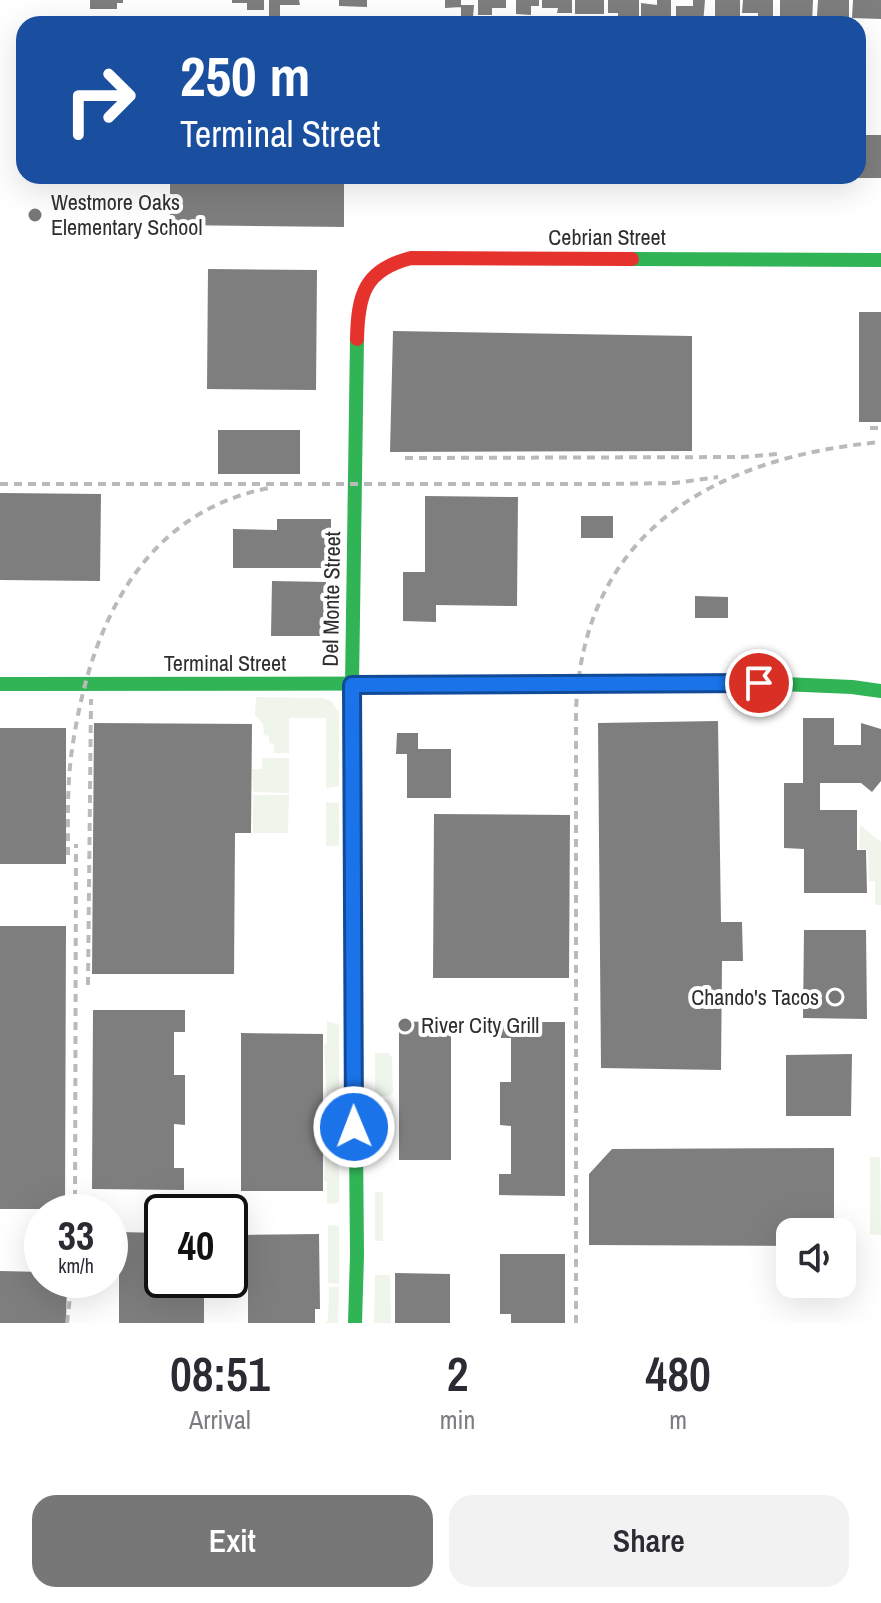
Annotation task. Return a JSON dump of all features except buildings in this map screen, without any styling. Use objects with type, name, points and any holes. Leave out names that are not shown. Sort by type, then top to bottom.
[{"type":"street","name":"Cebrian Street","points":[[358,307],[369,279],[390,262],[411,258],[881,260]]},
{"type":"street","name":"Del Monte Street","points":[[355,1323],[352,685],[358,307]]},
{"type":"street","name":"Terminal Street","points":[[0,684],[759,683],[881,691]]},
{"type":"shaded area","points":[[256,697],[323,698],[331,701],[339,713],[339,786],[326,788],[326,718],[289,718],[289,753],[274,753],[274,744],[269,743],[263,724],[255,715]]},
{"type":"shaded area","points":[[262,758],[289,758],[289,793],[253,792],[252,769],[262,769]]},
{"type":"shaded area","points":[[253,795],[289,795],[288,833],[253,833]]},
{"type":"shaded area","points":[[326,802],[339,803],[339,846],[326,846]]},
{"type":"shaded area","points":[[860,825],[881,842],[881,905],[875,905],[875,881],[869,881],[868,850],[859,849]]},
{"type":"shaded area","points":[[327,1021],[339,1025],[339,1100],[327,1100],[324,1045],[327,1044]]},
{"type":"shaded area","points":[[375,1053],[389,1053],[392,1058],[393,1092],[390,1096],[375,1096]]},
{"type":"shaded area","points":[[375,1100],[389,1100],[393,1104],[392,1139],[389,1144],[375,1144]]},
{"type":"shaded area","points":[[327,1126],[339,1127],[339,1203],[327,1204],[327,1182],[324,1181]]},
{"type":"shaded area","points":[[870,1157],[880,1157],[881,1235],[870,1234]]},
{"type":"shaded area","points":[[375,1192],[383,1192],[383,1241],[375,1241]]},
{"type":"shaded area","points":[[328,1225],[339,1226],[339,1284],[328,1283]]},
{"type":"shaded area","points":[[375,1275],[390,1275],[391,1323],[374,1323]]},
{"type":"shaded area","points":[[329,1287],[339,1287],[338,1323],[325,1323],[328,1320]]},
{"type":"railway","points":[[870,428],[881,428]]},
{"type":"railway","points":[[576,1323],[576,712],[584,649],[603,595],[632,551],[669,514],[714,486],[765,465],[821,450],[881,442]]},
{"type":"railway","points":[[405,458],[742,457],[777,454]]},
{"type":"railway","points":[[0,484],[604,484],[675,483],[718,477]]},
{"type":"railway","points":[[68,855],[70,769],[79,712],[90,668],[106,626],[126,587],[152,553],[184,524],[223,502],[269,488]]},
{"type":"railway","points":[[88,985],[91,699]]},
{"type":"railway","points":[[75,1194],[76,844]]},
{"type":"railway","points":[[67,1323],[70,1298]]},
{"type":"traffic: fast","points":[[632,259],[881,260]]},
{"type":"traffic: fast","points":[[355,1323],[352,685],[357,339]]},
{"type":"traffic: fast","points":[[0,684],[759,683],[881,691]]},
{"type":"traffic: jam","points":[[357,339],[359,309],[367,286],[383,270],[411,258],[632,259]]},
{"type":"place","name":"Westmore Oaks Elementary School","points":[[35,215]]},
{"type":"place","name":"Chando's Tacos","points":[[835,997]]},
{"type":"place","name":"River City Grill","points":[[405,1025]]},
{"type":"route","points":[[354,1127],[352,685],[759,683]]}]
